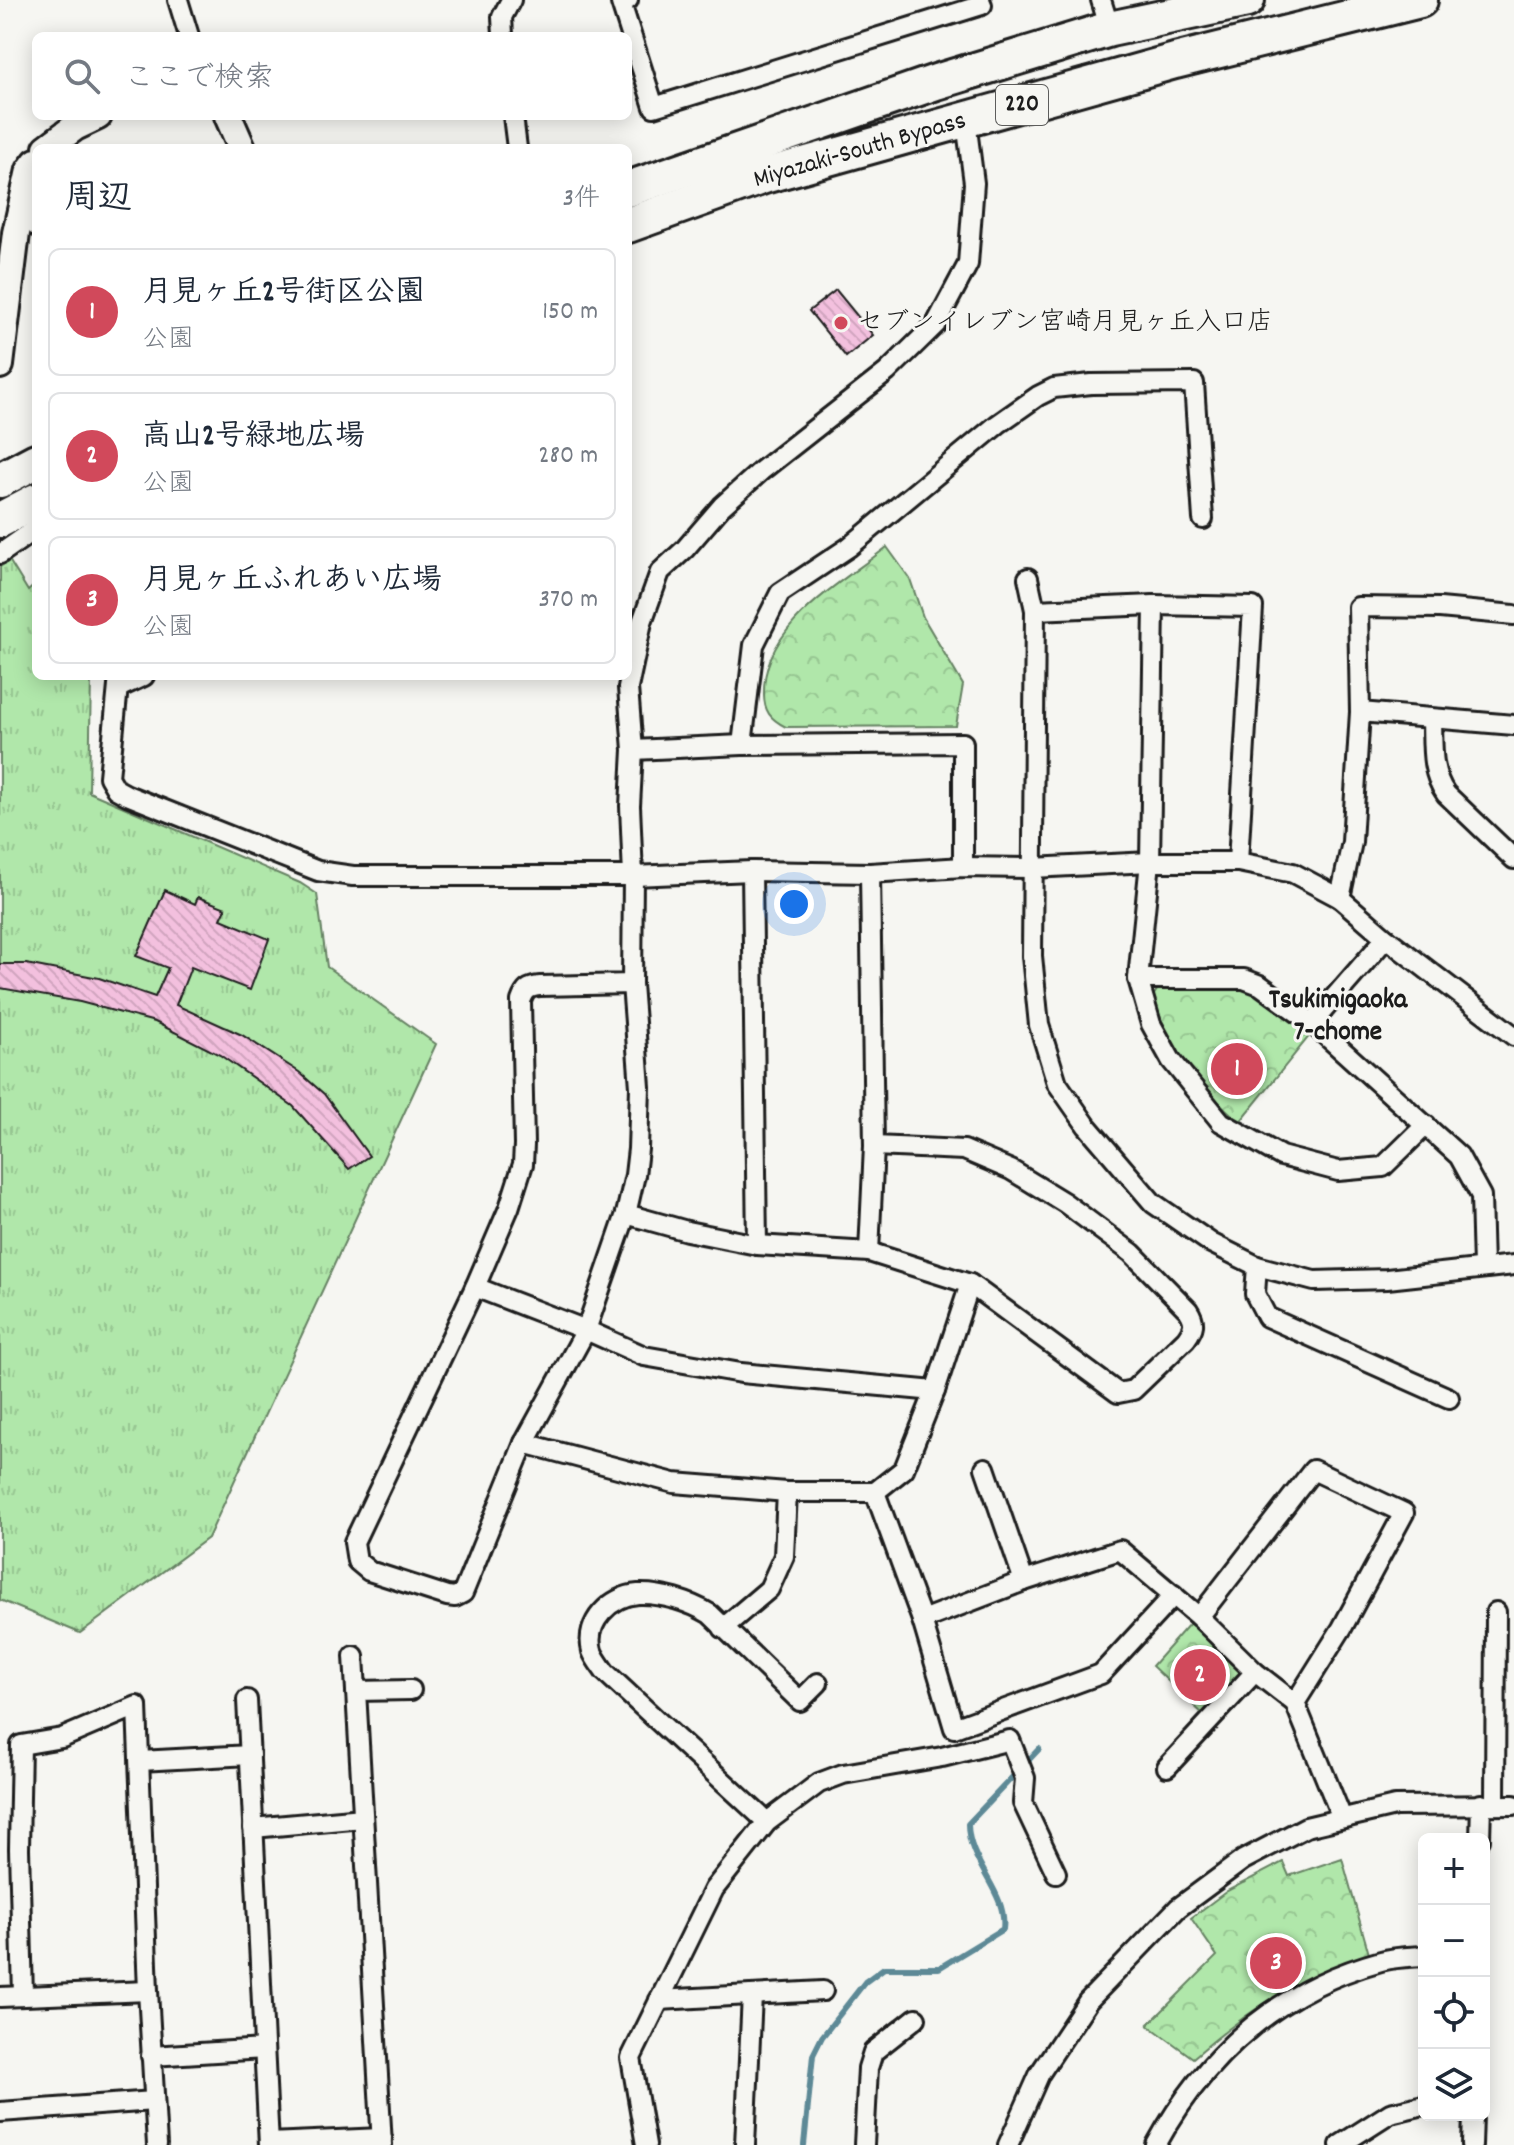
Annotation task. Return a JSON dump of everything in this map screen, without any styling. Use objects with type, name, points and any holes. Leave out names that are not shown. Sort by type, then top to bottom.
[{"type":"highway","name":"Miyazaki-South Bypass","points":[[632,188],[936,82],[1106,14],[1247,0]]},
{"type":"highway","name":"Miyazaki-South Bypass","points":[[632,224],[764,176],[1175,61],[1420,0]]},
{"type":"highway","points":[[0,480],[32,463]]},
{"type":"highway","points":[[0,520],[32,503]]},
{"type":"street","points":[[178,0],[188,32]]},
{"type":"street","points":[[503,32],[502,17],[511,0]]},
{"type":"street","points":[[628,0],[621,3],[630,32]]},
{"type":"street","points":[[632,38],[654,107],[982,5],[980,0]]},
{"type":"street","points":[[52,144],[90,120]]},
{"type":"street","points":[[230,120],[240,144]]},
{"type":"street","points":[[514,120],[516,144]]},
{"type":"street","points":[[632,669],[642,622],[660,572],[685,549],[722,506],[887,372],[936,324],[968,264],[974,183],[966,121]]},
{"type":"street","points":[[0,365],[4,293],[32,167]]},
{"type":"street","points":[[23,197],[32,217]]},
{"type":"street","points":[[742,745],[754,645],[780,593],[849,547],[998,424],[1054,388],[1091,384],[1194,383],[1203,519]]},
{"type":"street","points":[[0,554],[32,532]]},
{"type":"street","points":[[1028,578],[1035,610],[1032,956],[1039,1025],[1057,1083],[1087,1126],[1153,1203],[1211,1243],[1257,1266],[1314,1281],[1387,1279],[1514,1265]]},
{"type":"street","points":[[1035,610],[1154,605],[1253,607],[1238,862]]},
{"type":"street","points":[[1154,605],[1150,862],[1138,979],[1151,1024],[1171,1060],[1221,1122],[1281,1156],[1338,1171],[1383,1167],[1426,1125]]},
{"type":"street","points":[[1340,898],[1352,842],[1360,712],[1358,607],[1440,608],[1514,615]]},
{"type":"street","points":[[630,680],[633,750],[630,806],[632,984],[640,1087],[638,1149],[626,1214],[586,1330],[524,1443],[465,1589],[459,1596],[447,1596],[369,1571],[357,1561],[354,1542],[475,1287],[509,1208],[523,1164],[521,1001],[525,991],[540,986],[632,984]]},
{"type":"street","points":[[119,682],[109,777],[116,789],[318,871],[353,876],[633,876],[752,871],[870,873],[963,867],[1238,862],[1293,873],[1340,898],[1386,938],[1514,1036]]},
{"type":"street","points":[[1360,712],[1514,725]]},
{"type":"street","points":[[1432,719],[1433,770],[1438,783],[1514,859]]},
{"type":"street","points":[[633,750],[742,745],[963,743],[963,867]]},
{"type":"street","points":[[752,871],[757,1245]]},
{"type":"street","points":[[869,1252],[874,1146],[870,873]]},
{"type":"street","points":[[1312,1023],[1386,938]]},
{"type":"street","points":[[1138,979],[1244,979],[1260,985],[1312,1023],[1459,1156],[1481,1196],[1483,1267]]},
{"type":"street","points":[[626,1214],[687,1231],[757,1245],[869,1252],[970,1284],[1118,1393],[1133,1390],[1193,1329],[1194,1320],[1188,1310],[1132,1253],[1065,1203],[1011,1170],[964,1150],[874,1146]]},
{"type":"street","points":[[1257,1266],[1255,1294],[1267,1317],[1449,1398]]},
{"type":"street","points":[[524,1443],[674,1483],[787,1492],[875,1492],[904,1469],[935,1391],[970,1284]]},
{"type":"street","points":[[475,1287],[644,1356],[701,1368],[935,1391]]},
{"type":"street","points":[[985,1468],[1024,1581]]},
{"type":"street","points":[[1199,1617],[1313,1470],[1404,1513],[1342,1628],[1295,1703]]},
{"type":"street","points":[[723,1628],[769,1589],[784,1556],[787,1492]]},
{"type":"street","points":[[875,1492],[922,1620],[954,1728],[1101,1674],[1174,1595]]},
{"type":"street","points":[[922,1620],[1024,1581],[1120,1550],[1199,1617],[1255,1672],[1295,1703],[1342,1818]]},
{"type":"street","points":[[767,1822],[605,1672],[591,1649],[597,1618],[605,1608],[627,1596],[648,1594],[697,1606],[710,1614],[800,1701],[818,1683]]},
{"type":"street","points":[[1481,1833],[1488,1804],[1496,1612]]},
{"type":"street","points":[[247,1700],[269,2144],[382,2141],[354,1656]]},
{"type":"street","points":[[1167,1767],[1255,1672]]},
{"type":"street","points":[[356,1691],[411,1690]]},
{"type":"street","points":[[23,1995],[9,1849],[21,1745],[62,1738],[137,1706],[157,2145]]},
{"type":"street","points":[[646,2145],[631,2058],[714,1889],[767,1822],[819,1783],[843,1774],[942,1757],[1010,1740],[1025,1778],[1023,1803],[1056,1873]]},
{"type":"street","points":[[140,1761],[250,1755]]},
{"type":"street","points":[[1008,2145],[1040,2073],[1088,2001],[1178,1908],[1243,1860],[1306,1827],[1395,1806],[1514,1805]]},
{"type":"street","points":[[253,1828],[363,1818]]},
{"type":"street","points":[[1156,2145],[1191,2087],[1240,2034],[1307,1989],[1383,1960],[1418,1957]]},
{"type":"street","points":[[0,1997],[148,1991]]},
{"type":"street","points":[[659,2000],[823,1991]]},
{"type":"street","points":[[745,2145],[752,1995]]},
{"type":"street","points":[[864,2145],[868,2068],[873,2052],[916,2018]]},
{"type":"street","points":[[151,2056],[264,2049]]},
{"type":"street","points":[[0,2112],[154,2101]]},
{"type":"street","points":[[1340,2145],[1390,2113],[1418,2106]]},
{"type":"street","points":[[1472,2145],[1473,2121]]},
{"type":"green space","points":[[887,547],[910,579],[923,617],[963,685],[956,726],[786,727],[780,724],[769,714],[764,700],[767,670],[776,648],[807,609]]},
{"type":"green space","points":[[9,560],[28,591],[32,588],[32,680],[91,680],[89,792],[300,883],[317,894],[327,967],[436,1044],[208,1538],[80,1633],[0,1600],[0,567]]},
{"type":"green space","points":[[1160,986],[1241,987],[1261,994],[1311,1034],[1240,1122],[1199,1081],[1167,1032],[1153,996]]},
{"type":"green space","points":[[1190,1623],[1197,1626],[1240,1669],[1239,1681],[1206,1717],[1152,1666]]},
{"type":"green space","points":[[1342,1858],[1369,1954],[1276,1996],[1193,2058],[1148,2025],[1217,1956],[1191,1918],[1227,1891],[1283,1862],[1289,1876]]},
{"type":"building","name":"セブンイレブン宮崎月見ヶ丘入口店","points":[[836,290],[873,335],[846,357],[809,311]]},
{"type":"building","points":[[165,890],[195,904],[198,897],[226,908],[221,919],[269,939],[250,990],[191,967],[176,1005],[242,1035],[299,1072],[324,1094],[369,1156],[349,1169],[293,1106],[220,1055],[155,1022],[80,1002],[0,988],[0,964],[26,964],[99,978],[155,997],[168,968],[136,956]]},
{"type":"waterway","points":[[804,2145],[813,2055],[822,2037],[865,1982],[884,1968],[939,1968],[1003,1929],[1000,1903],[974,1852],[968,1824],[1039,1749]]},
{"type":"place","name":"セブンイレブン宮崎月見ヶ丘入口店","points":[[841,323]]},
{"type":"place","name":"月見ヶ丘2号街区公園","points":[[1237,1069]]},
{"type":"place","name":"高山2号緑地広場","points":[[1200,1675]]},
{"type":"place","name":"月見ヶ丘ふれあい広場","points":[[1276,1963]]},
{"type":"district","name":"Tsukimigaoka 7-chome","points":[[1338,1018]]}]
